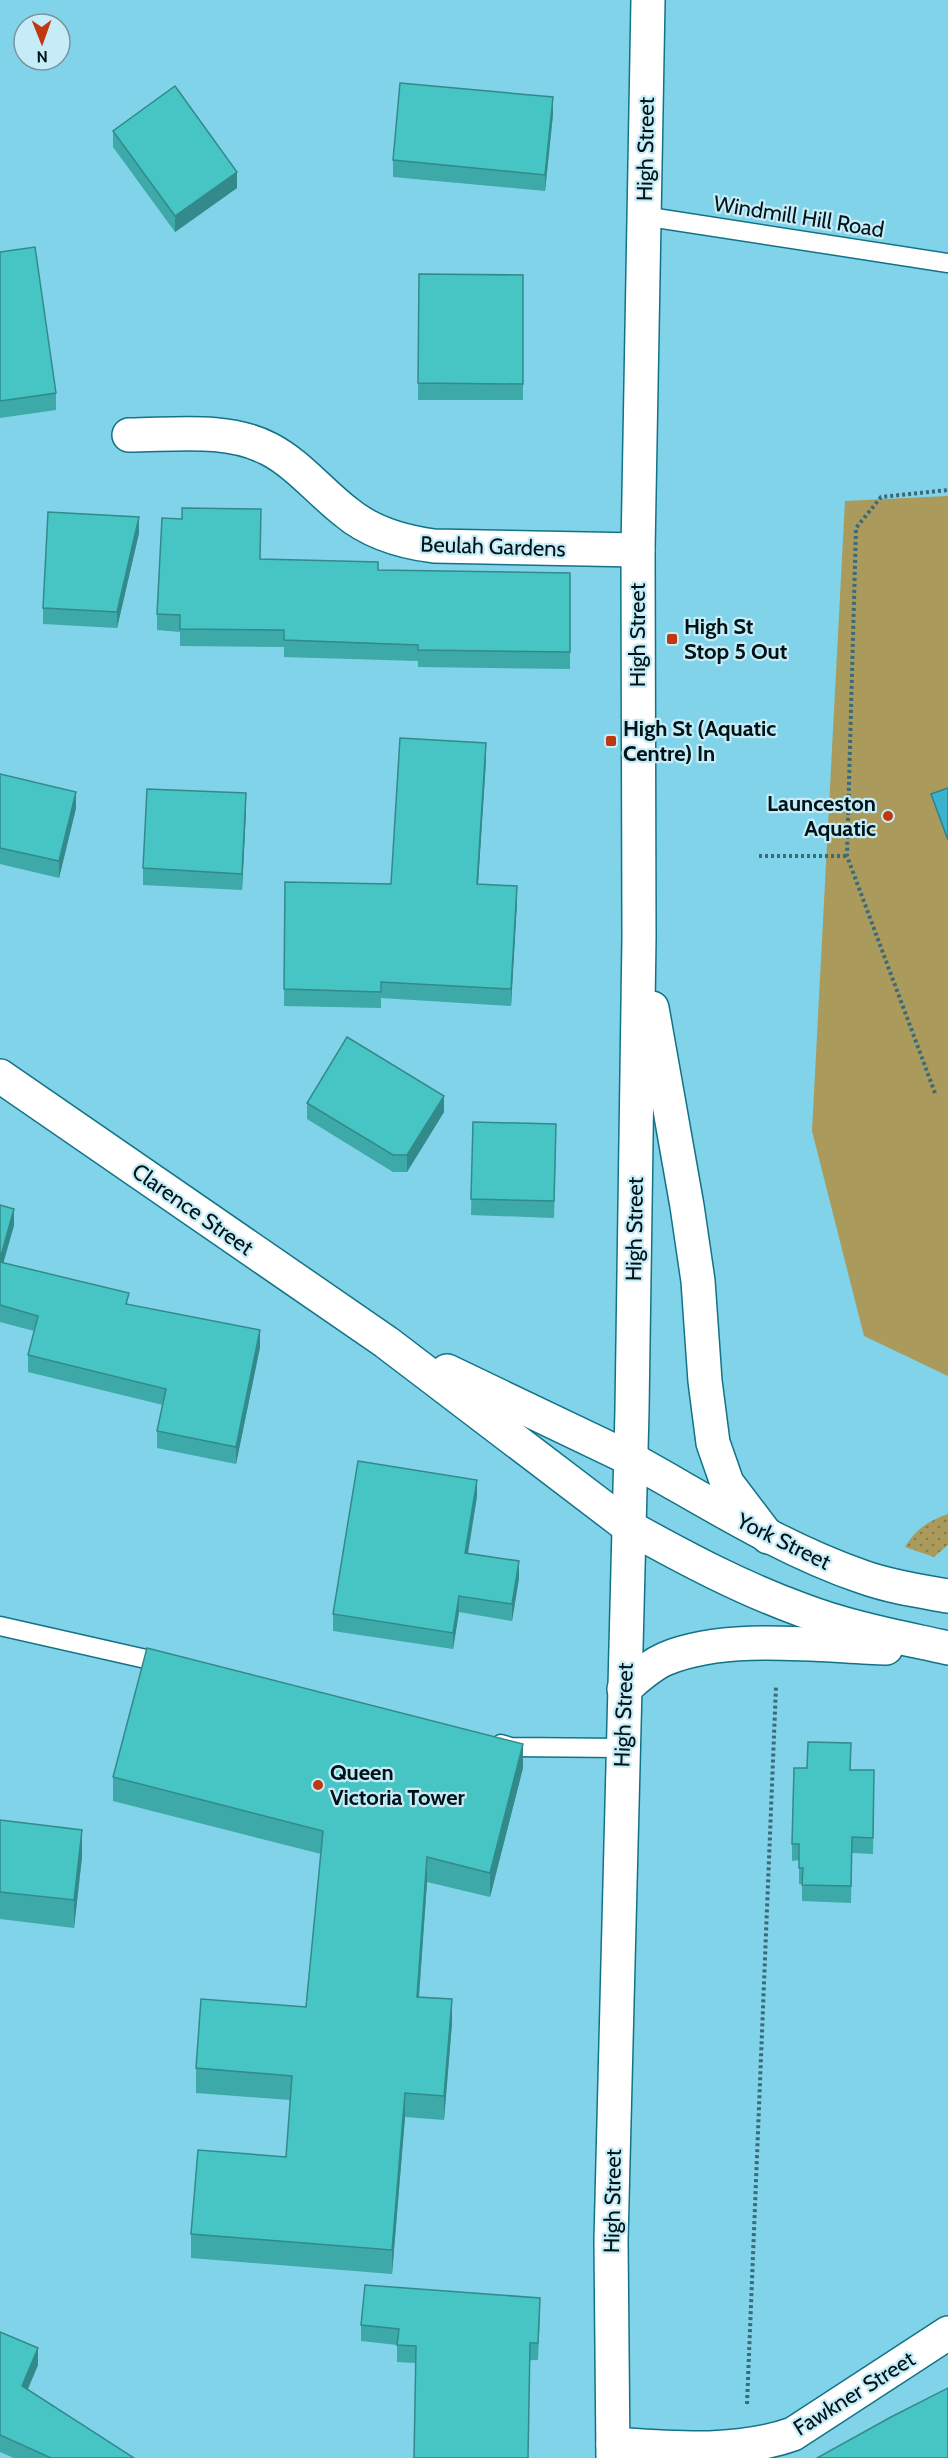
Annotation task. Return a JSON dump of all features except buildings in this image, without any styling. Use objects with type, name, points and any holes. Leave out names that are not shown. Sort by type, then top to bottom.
[{"type":"street","name":"High Street","points":[[613,2451],[611,2228],[631,1459],[639,938],[638,550],[648,0]]},
{"type":"street","name":"Beulah Gardens","points":[[129,435],[221,435],[267,448],[286,459],[347,514],[366,526],[413,543],[434,546],[638,550]]},
{"type":"street","points":[[639,938],[675,1130],[698,1281],[705,1381],[713,1443],[727,1483],[768,1537]]},
{"type":"street","name":"Clarence Street","points":[[0,1076],[386,1342],[629,1527]]},
{"type":"street","name":"Clarence Street","points":[[386,1342],[631,1459]]},
{"type":"street","name":"York Street","points":[[631,1459],[768,1537],[863,1577],[948,1596]]},
{"type":"street","points":[[629,1527],[703,1568],[803,1611],[948,1649]]},
{"type":"street","points":[[624,1689],[645,1671],[665,1659],[731,1644],[948,1649]]},
{"type":"street","name":"Fawkner Street","points":[[613,2451],[685,2449],[770,2442],[793,2434],[948,2333]]},
{"type":"lane","name":"Windmill Hill Road","points":[[643,216],[948,263]]},
{"type":"lane","points":[[0,1626],[186,1669]]},
{"type":"lane","points":[[488,1741],[511,1746],[622,1748]]},
{"type":"path","points":[[935,1093],[847,856],[856,528],[881,497],[948,490]]},
{"type":"path","points":[[759,856],[847,856]]},
{"type":"path","points":[[745,2444],[776,1686]]},
{"type":"shaded area","name":"Launceston Aquatic","points":[[948,496],[948,1376],[864,1336],[812,1131],[845,501]]},
{"type":"shaded area","points":[[948,1514],[948,1545],[934,1557],[905,1547],[923,1526]]},
{"type":"water","points":[[948,788],[948,840],[931,794]]},
{"type":"place","name":"High St Stop 5 Out","points":[[672,639]]},
{"type":"place","name":"High St (Aquatic Centre) In","points":[[611,741]]},
{"type":"place","name":"Launceston Aquatic","points":[[888,816]]},
{"type":"place","name":"Queen Victoria Tower","points":[[318,1785]]}]
